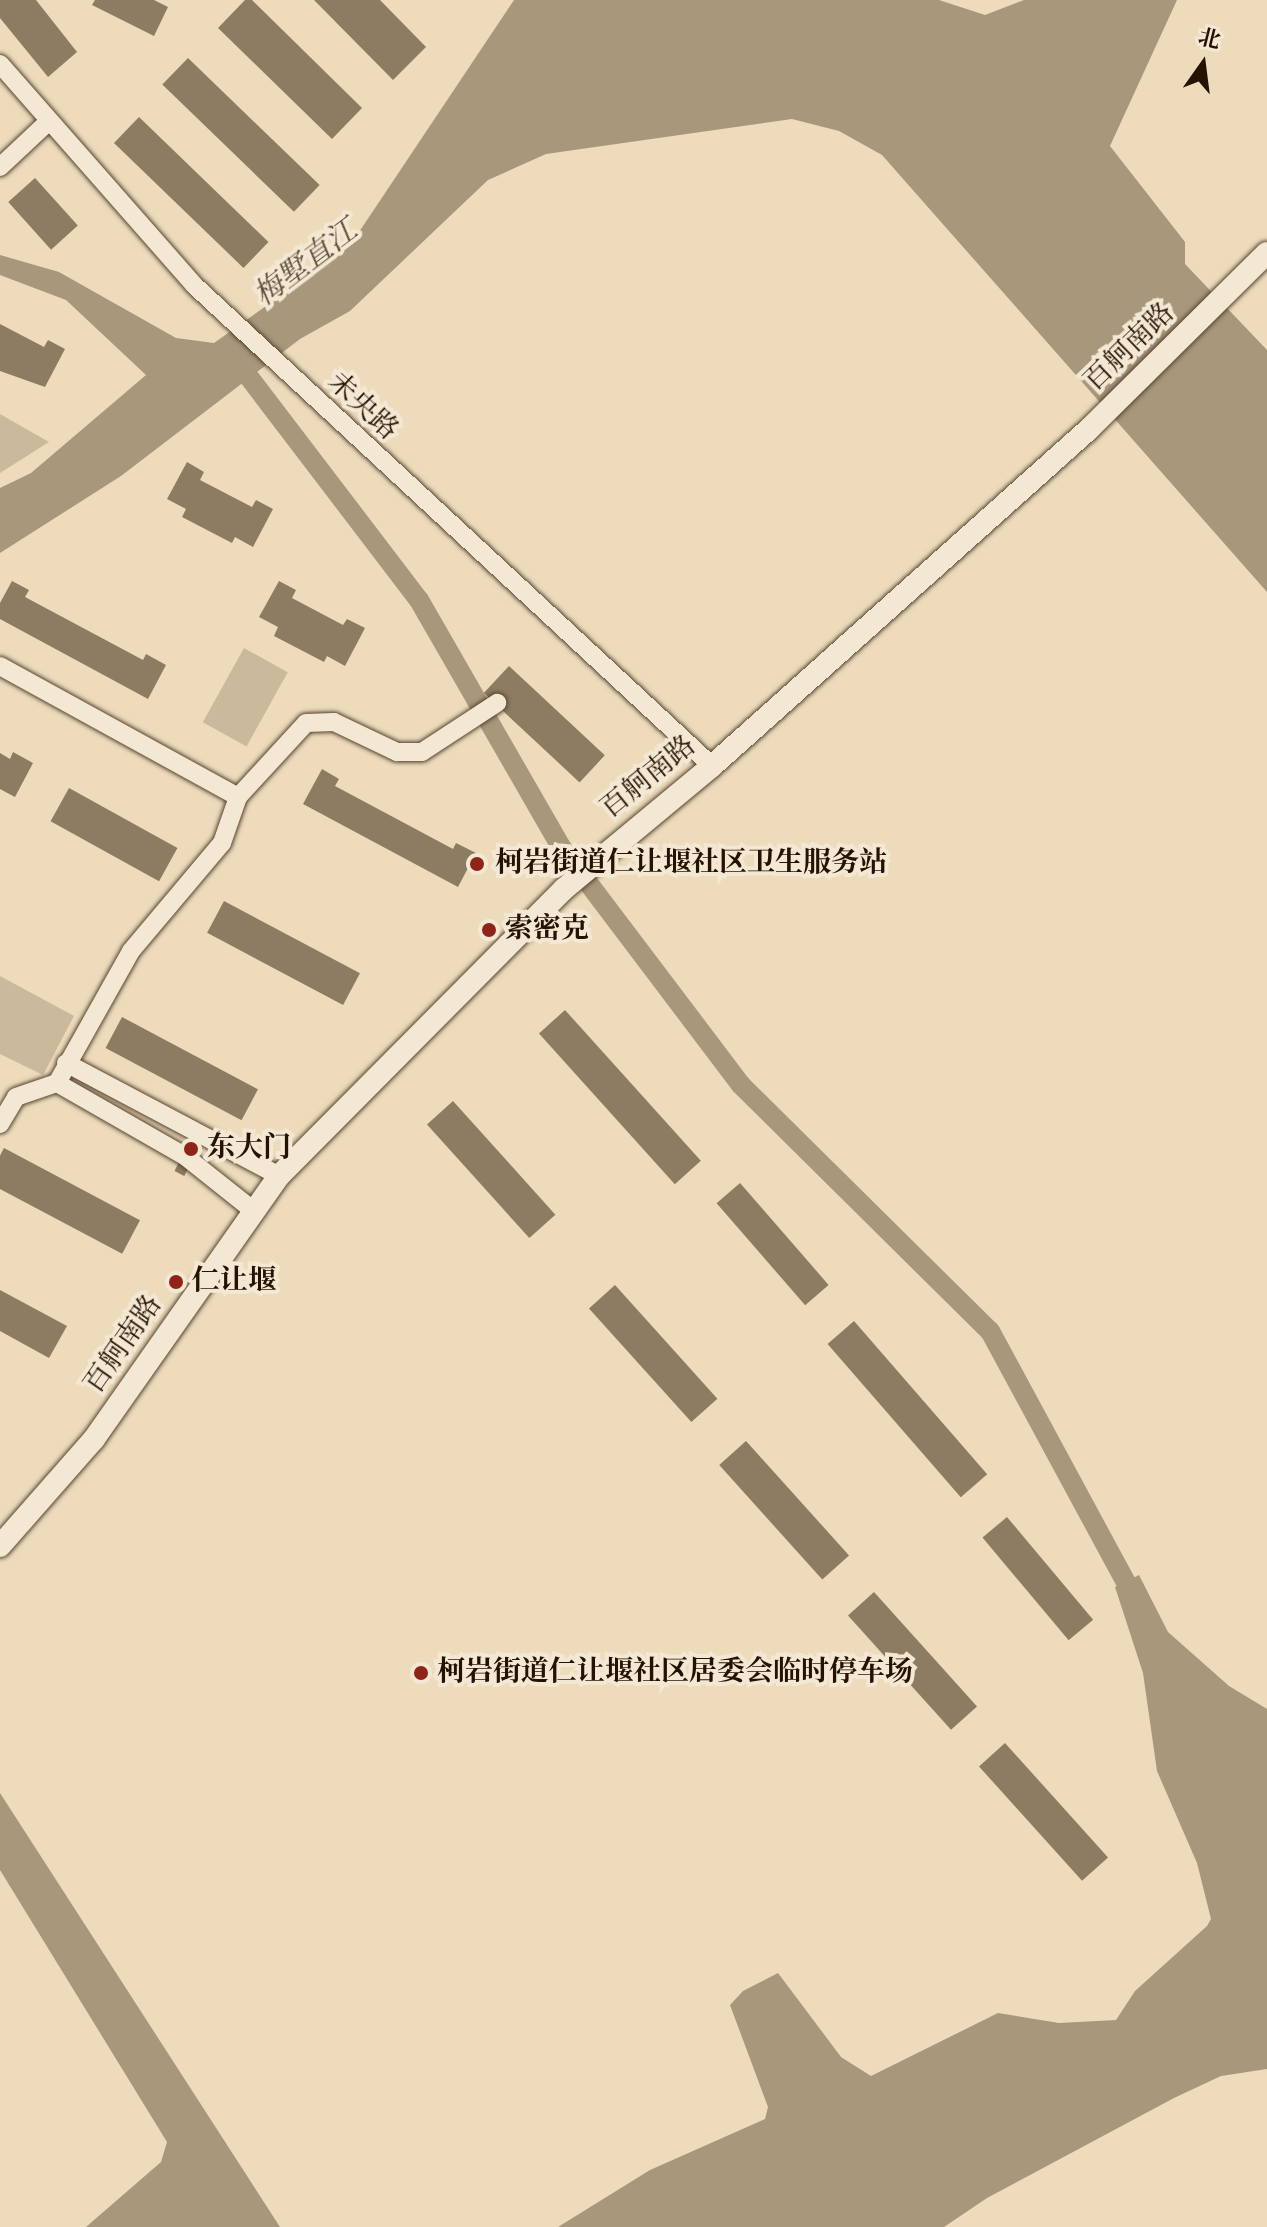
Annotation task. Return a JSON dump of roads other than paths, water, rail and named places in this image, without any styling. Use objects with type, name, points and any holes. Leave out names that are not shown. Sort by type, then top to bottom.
[{"type":"street","name":"未央路","points":[[0,64],[194,285],[278,368],[712,766]]},
{"type":"street","points":[[0,167],[48,122]]},
{"type":"street","name":"百舸南路","points":[[0,1546],[94,1439],[279,1176],[564,889],[712,766],[1089,429],[1267,253]]},
{"type":"street","points":[[0,666],[238,797]]},
{"type":"street","points":[[0,1124],[16,1097],[57,1083],[131,951],[222,843],[238,797],[306,723],[334,722],[397,752],[422,752],[497,703]]},
{"type":"street","points":[[66,1063],[279,1176]]},
{"type":"street","points":[[57,1083],[186,1157],[254,1211]]},
{"type":"waterway","points":[[236,360],[419,600],[561,847],[741,1085],[990,1331],[1139,1606]]},
{"type":"place","name":"柯岩街道仁让堰社区卫生服务站","points":[[477,864]]},
{"type":"place","name":"索密克","points":[[489,930]]},
{"type":"place","name":"东大门","points":[[191,1149]]},
{"type":"place","name":"仁让堰","points":[[176,1282]]},
{"type":"place","name":"柯岩街道仁让堰社区居委会临时停车场","points":[[421,1673]]},
{"type":"water label","name":"梅墅直江","points":[[307,265]]}]
